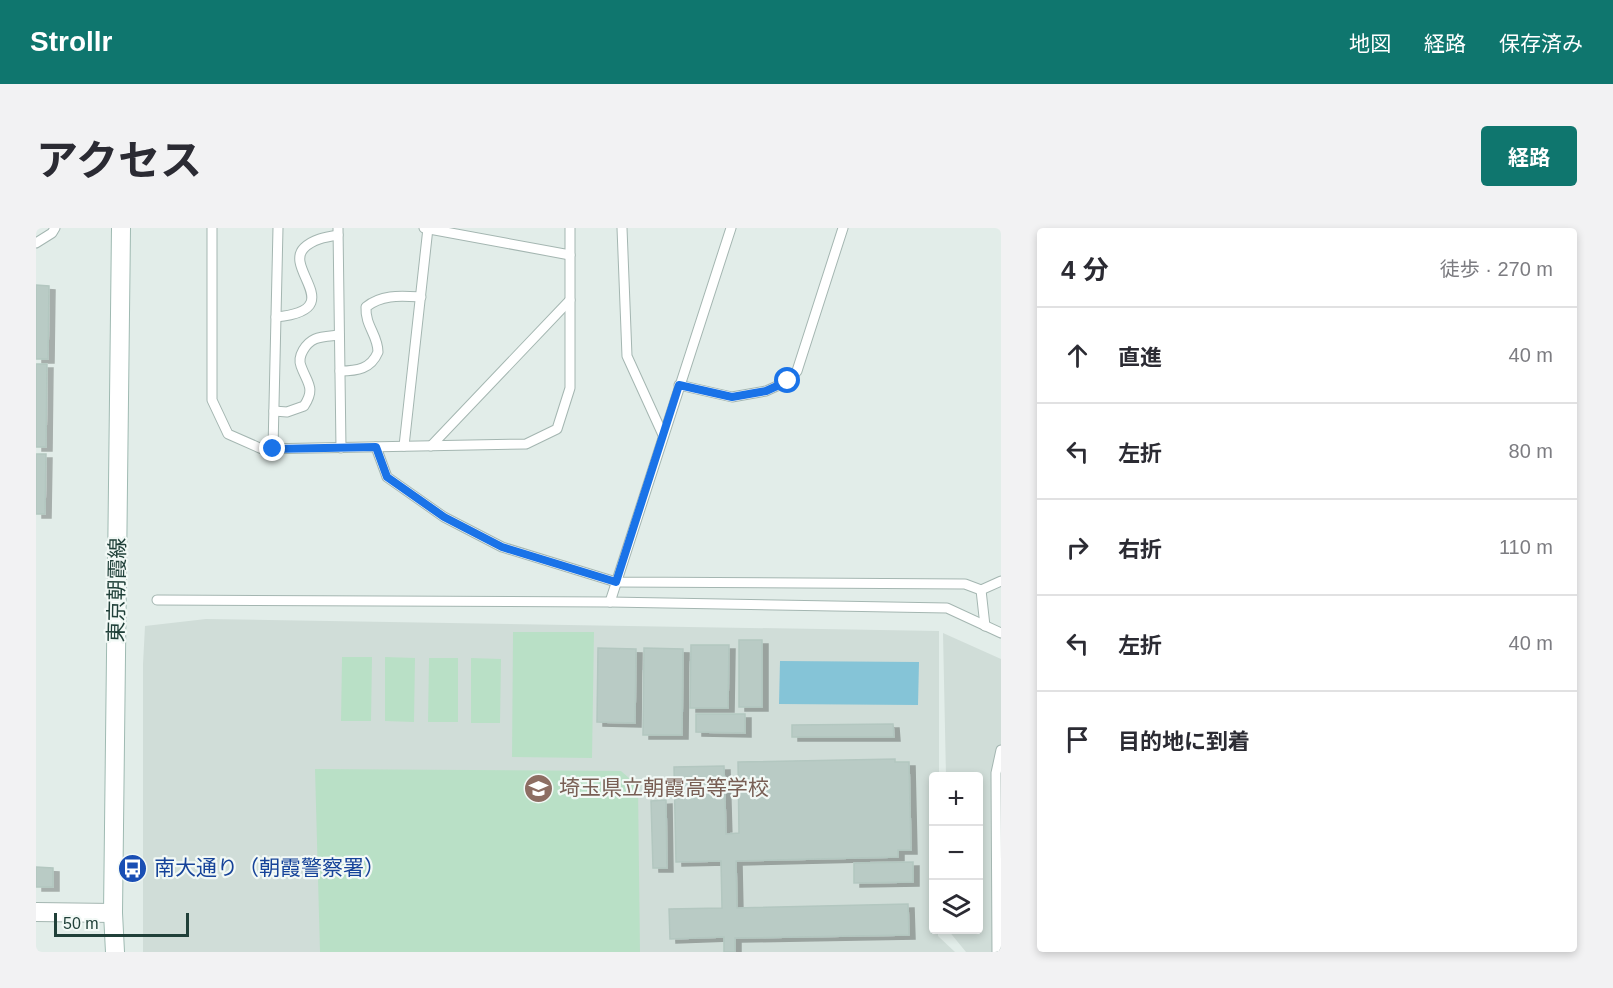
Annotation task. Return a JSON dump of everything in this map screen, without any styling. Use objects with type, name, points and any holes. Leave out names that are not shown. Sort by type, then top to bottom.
[{"type":"main road","name":"東京朝霞線","points":[[115,952],[113,913],[121,228]]},
{"type":"main road","points":[[36,912],[113,913]]},
{"type":"lane","points":[[36,243],[52,233],[55,228]]},
{"type":"lane","points":[[212,228],[212,400],[228,434],[262,449],[526,444],[557,429],[570,388],[570,228]]},
{"type":"lane","points":[[273,449],[278,228]]},
{"type":"lane","points":[[404,446],[427,228],[570,255]]},
{"type":"lane","points":[[622,228],[627,356],[663,435]]},
{"type":"lane","points":[[610,602],[731,228]]},
{"type":"lane","points":[[679,385],[732,397],[766,391],[788,381],[798,371],[843,228]]},
{"type":"lane","points":[[276,317],[299,313],[308,307],[312,298],[311,291],[300,263],[300,255],[304,247],[338,232],[341,448]]},
{"type":"lane","points":[[340,371],[354,371],[370,365],[378,352],[376,340],[365,319],[366,308],[374,301],[385,297],[421,297]]},
{"type":"lane","points":[[432,446],[570,300]]},
{"type":"lane","points":[[274,411],[287,412],[304,406],[310,393],[310,386],[299,360],[307,344],[316,338],[339,335]]},
{"type":"lane","points":[[376,447],[387,477],[444,517],[502,547],[616,582],[965,584],[981,590],[1001,581]]},
{"type":"lane","points":[[981,590],[985,626]]},
{"type":"lane","points":[[157,600],[610,602],[947,608],[1001,633]]},
{"type":"lane","points":[[997,952],[996,772],[1001,750]]},
{"type":"shaded area","name":"埼玉県立朝霞高等学校","points":[[206,619],[939,631],[939,772],[929,772],[929,934],[938,934],[955,952],[143,952],[145,626]]},
{"type":"shaded area","points":[[943,633],[1001,659],[1001,952],[966,952],[951,934],[983,934],[983,772],[946,772]]},
{"type":"green space","points":[[513,632],[594,632],[592,758],[512,757]]},
{"type":"green space","points":[[342,657],[372,657],[371,721],[341,721]]},
{"type":"green space","points":[[385,657],[415,658],[414,722],[385,721]]},
{"type":"green space","points":[[429,658],[458,658],[458,722],[428,722]]},
{"type":"green space","points":[[471,658],[501,659],[500,723],[471,723]]},
{"type":"green space","points":[[315,769],[621,771],[638,786],[640,952],[320,952]]},
{"type":"water","points":[[780,661],[919,662],[918,705],[779,704]]},
{"type":"building","points":[[36,285],[49,286],[48,359],[36,359]]},
{"type":"building","points":[[36,364],[47,364],[46,447],[36,447]]},
{"type":"building","points":[[36,454],[46,454],[45,514],[36,514]]},
{"type":"building","points":[[739,640],[762,640],[762,707],[739,707]]},
{"type":"building","points":[[691,645],[729,645],[728,708],[690,708]]},
{"type":"building","points":[[598,648],[636,649],[635,723],[597,722]]},
{"type":"building","points":[[644,648],[683,649],[682,735],[643,735]]},
{"type":"building","points":[[696,714],[745,714],[745,733],[696,732]]},
{"type":"building","points":[[893,724],[894,737],[792,737],[792,725]]},
{"type":"building","points":[[895,759],[895,762],[909,762],[911,850],[898,850],[898,857],[736,861],[737,908],[908,904],[909,935],[735,938],[735,952],[724,952],[724,937],[670,939],[669,909],[722,908],[721,861],[676,862],[674,767],[724,766],[726,834],[739,833],[738,762]]},
{"type":"building","points":[[666,800],[667,868],[653,868],[651,801]]},
{"type":"building","points":[[913,862],[913,882],[854,883],[854,863]]},
{"type":"building","points":[[36,867],[53,868],[53,887],[36,887]]},
{"type":"place","name":"埼玉県立朝霞高等学校","points":[[538,788]]},
{"type":"place","name":"南大通り（朝霞警察署）","points":[[133,868]]},
{"type":"route","points":[[273,449],[376,447],[387,477],[444,517],[502,547],[616,582],[679,385],[732,397],[766,391],[788,381]]}]
